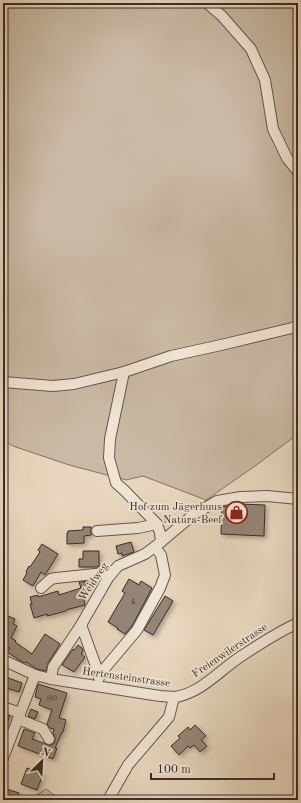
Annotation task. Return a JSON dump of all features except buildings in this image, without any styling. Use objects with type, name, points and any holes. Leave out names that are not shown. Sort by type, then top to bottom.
[{"type":"street","points":[[207,3],[222,16],[251,49],[265,80],[273,129],[287,158],[298,172]]},
{"type":"street","points":[[3,382],[53,386],[74,384],[124,372],[171,356],[221,346],[292,328],[298,325]]},
{"type":"street","points":[[98,672],[105,668],[138,630],[160,588],[165,575],[158,544],[160,533],[157,524],[116,483],[109,458],[110,439],[124,372]]},
{"type":"street","name":"Weidweg","points":[[51,679],[53,667],[81,626],[111,573],[118,566],[145,554],[193,515],[217,501],[241,497],[267,496],[298,499]]},
{"type":"street","points":[[97,531],[138,528],[157,524]]},
{"type":"street","points":[[40,588],[52,579],[56,578],[111,573]]},
{"type":"street","name":"Freienwilerstrasse","points":[[174,697],[188,693],[201,686],[239,657],[285,629],[298,623]]},
{"type":"street","points":[[81,626],[99,675],[98,686]]},
{"type":"street","name":"Hertensteinstrasse","points":[[3,660],[35,675],[51,679],[174,697],[169,717],[128,765],[108,800]]},
{"type":"street","points":[[3,758],[35,675]]},
{"type":"street","points":[[3,707],[43,730],[49,739]]},
{"type":"shaded area","points":[[3,3],[298,3],[298,434],[206,500],[143,476],[126,480],[69,465],[13,446],[3,440]]},
{"type":"shaded area","points":[[46,789],[61,800],[29,800]]},
{"type":"place","name":"Hof zum Jägerhuus Natura-Beef","points":[[237,513]]}]
